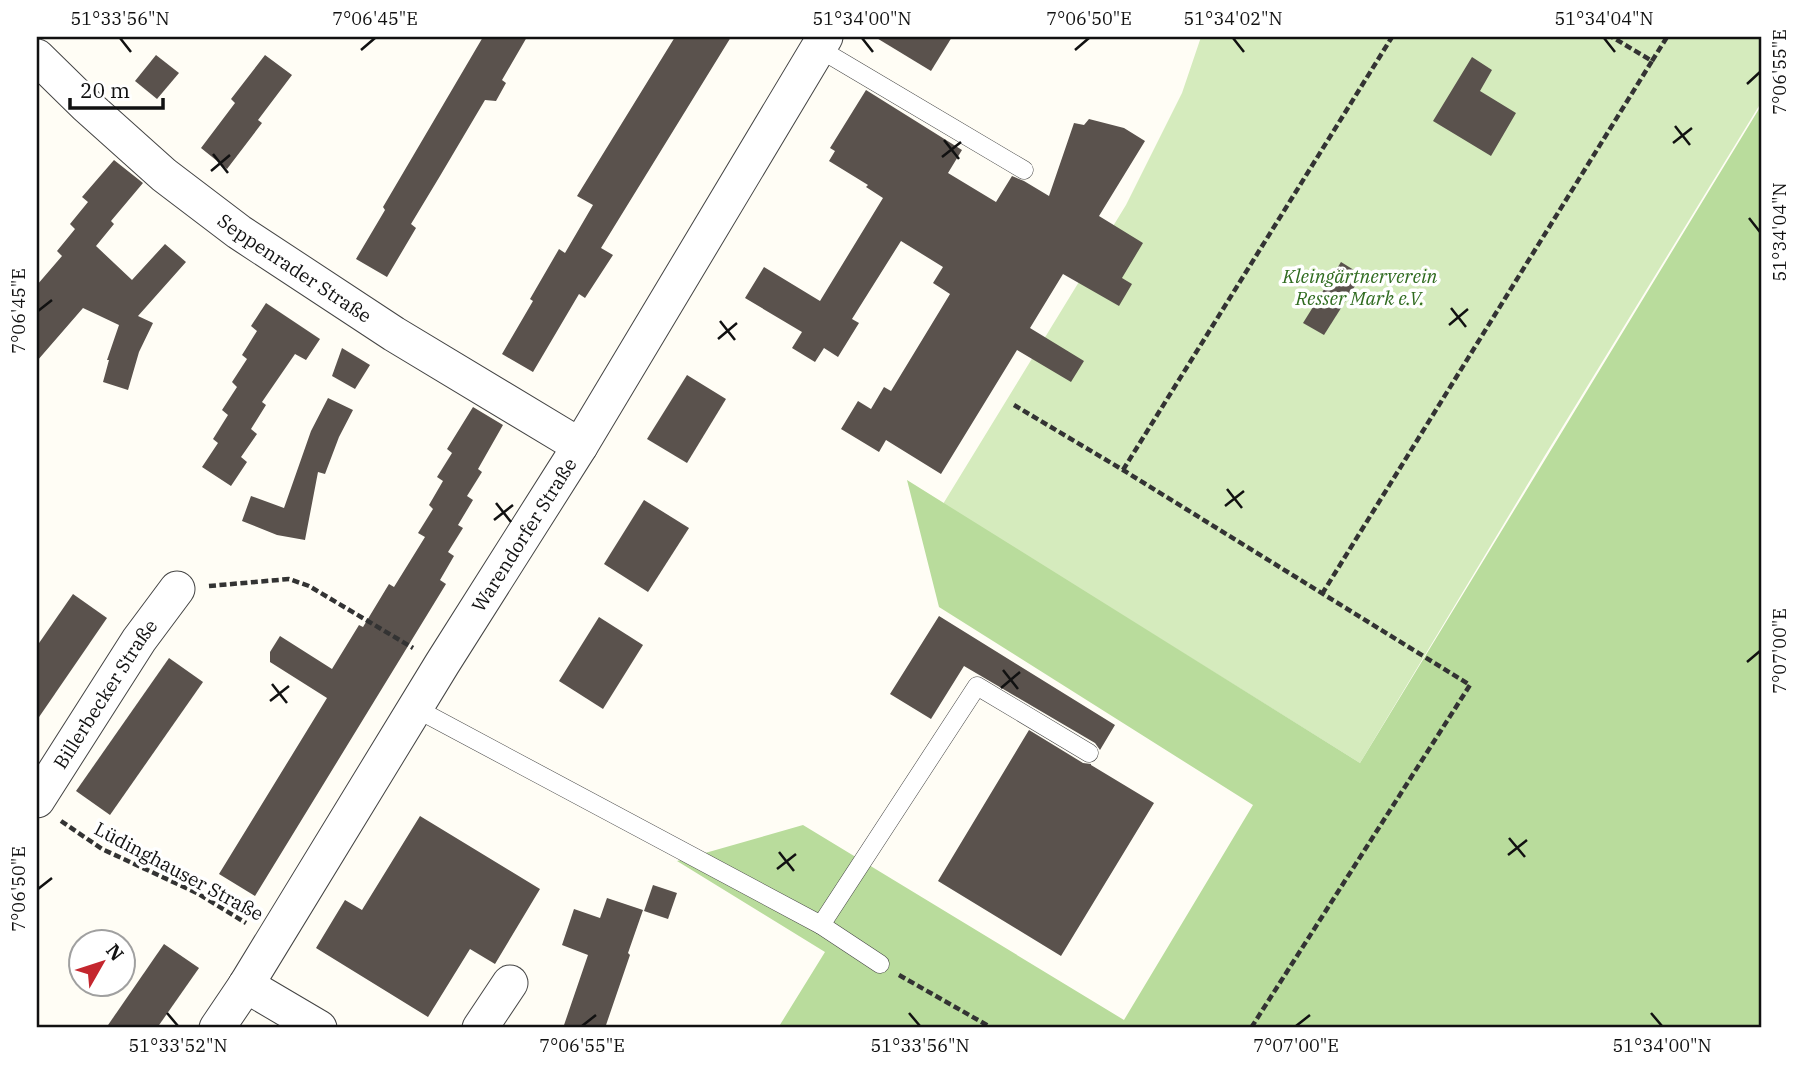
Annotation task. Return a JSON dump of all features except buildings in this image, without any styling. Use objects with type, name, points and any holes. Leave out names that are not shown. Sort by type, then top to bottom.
[{"type":"street","name":"Warendorfer Straße","points":[[217,1028],[580,446],[821,42]]},
{"type":"street","name":"Seppenrader Straße","points":[[37,57],[164,175],[239,232],[384,327],[580,446]]},
{"type":"street","name":"Billerbecker Straße","points":[[48,809],[139,640],[177,589]]},
{"type":"street","points":[[480,1028],[510,983]]},
{"type":"street","points":[[246,985],[319,1028]]},
{"type":"lane","points":[[821,42],[1024,170]]},
{"type":"lane","points":[[821,925],[977,686],[1088,753]]},
{"type":"lane","points":[[415,708],[821,925],[880,964]]},
{"type":"path","points":[[1123,470],[1392,37]]},
{"type":"path","points":[[1612,37],[1652,61]]},
{"type":"path","points":[[1322,594],[1667,37]]},
{"type":"path","points":[[1014,405],[1471,685],[1251,1028]]},
{"type":"path","points":[[177,589],[289,579],[309,586],[442,664]]},
{"type":"path","name":"Lüdinghauser Straße","points":[[48,809],[102,849],[197,893],[273,939]]},
{"type":"path","points":[[880,964],[992,1028]]},
{"type":"green space","name":"Kleingärtnerverein Resser Mark e.V.","points":[[1201,37],[1762,37],[1762,101],[1360,763],[943,504],[1126,205],[1182,93]]},
{"type":"green space","points":[[1762,104],[1762,1028],[778,1028],[825,952],[677,861],[803,825],[1124,1020],[1253,805],[939,607],[907,480],[1360,763]]}]
